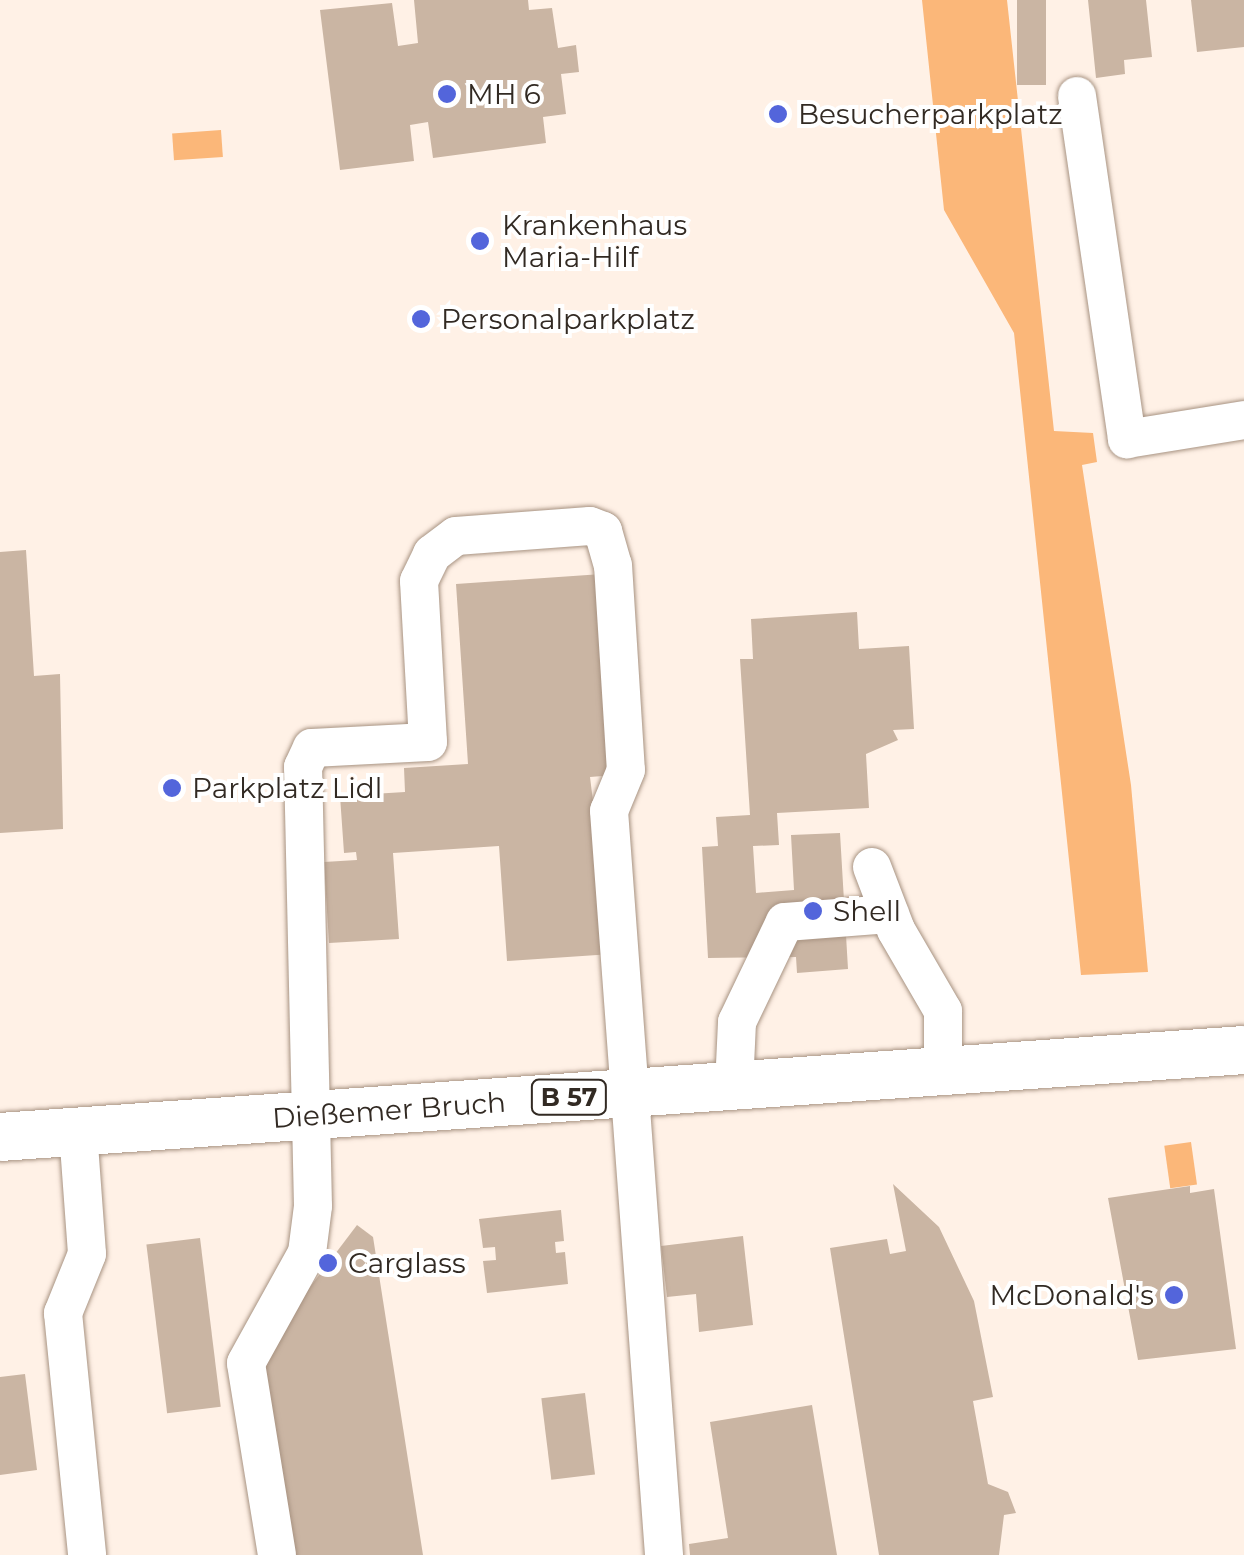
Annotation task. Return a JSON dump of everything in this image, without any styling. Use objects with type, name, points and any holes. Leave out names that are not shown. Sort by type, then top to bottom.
[{"type":"main road","name":"Dießemer Bruch","points":[[0,1137],[1244,1050]]},
{"type":"lane","points":[[1077,96],[1127,438],[1244,420]]},
{"type":"lane","points":[[277,1555],[246,1363],[307,1253],[316,1115],[302,767],[312,748],[428,742],[419,581],[432,554],[456,536],[573,526],[603,531],[613,566],[626,770],[609,812],[625,1093],[664,1555]]},
{"type":"lane","points":[[872,866],[890,914],[942,1012],[943,1071]]},
{"type":"lane","points":[[734,1086],[738,1022],[785,922],[890,914]]},
{"type":"lane","points":[[78,1131],[87,1254],[63,1313],[88,1555]]},
{"type":"shaded area","points":[[922,0],[1007,0],[1054,431],[1093,433],[1097,462],[1082,465],[1131,785],[1148,972],[1081,975],[1014,333],[944,210]]},
{"type":"shaded area","points":[[221,130],[223,157],[174,160],[172,133]]},
{"type":"shaded area","points":[[1191,1142],[1197,1185],[1170,1188],[1164,1146]]},
{"type":"building","name":"MH 6","points":[[414,0],[528,0],[529,10],[552,8],[558,48],[576,45],[579,72],[561,74],[566,114],[543,117],[546,143],[433,158],[428,122],[410,125],[414,161],[340,170],[320,10],[392,3],[398,46],[418,43]]},
{"type":"building","points":[[1017,0],[1046,0],[1046,85],[1017,85]]},
{"type":"building","points":[[1088,0],[1146,0],[1152,57],[1124,60],[1125,74],[1096,78]]},
{"type":"building","points":[[1191,0],[1244,0],[1244,47],[1197,52]]},
{"type":"building","points":[[26,550],[34,676],[60,674],[63,829],[0,833],[0,552]]},
{"type":"building","points":[[602,574],[615,775],[590,777],[612,954],[507,961],[499,846],[393,853],[399,939],[329,943],[324,862],[357,860],[356,852],[344,853],[340,796],[405,792],[404,768],[468,764],[456,584]]},
{"type":"building","points":[[857,612],[859,649],[909,646],[914,729],[893,730],[898,740],[866,754],[869,808],[777,813],[779,845],[753,846],[756,893],[794,890],[791,835],[840,833],[848,969],[797,973],[796,957],[708,958],[702,847],[718,846],[716,817],[750,815],[740,659],[753,659],[751,619]]},
{"type":"building","points":[[893,1184],[939,1227],[974,1301],[993,1397],[973,1401],[988,1484],[1008,1492],[1016,1513],[1004,1515],[999,1555],[879,1555],[830,1248],[887,1239],[890,1254],[906,1251]]},
{"type":"building","name":"McDonald's","points":[[1190,1186],[1190,1193],[1214,1189],[1236,1349],[1138,1360],[1108,1198]]},
{"type":"building","points":[[561,1210],[564,1241],[555,1242],[556,1253],[565,1252],[568,1284],[487,1293],[483,1261],[496,1260],[495,1247],[483,1248],[479,1219]]},
{"type":"building","points":[[357,1225],[373,1237],[423,1555],[289,1555],[257,1357]]},
{"type":"building","points":[[743,1236],[753,1325],[699,1332],[696,1294],[667,1297],[661,1246]]},
{"type":"building","points":[[200,1238],[221,1407],[167,1413],[146,1245]]},
{"type":"building","points":[[25,1374],[37,1470],[0,1475],[0,1377]]},
{"type":"building","points":[[585,1393],[595,1474],[551,1480],[541,1398]]},
{"type":"building","points":[[812,1405],[837,1555],[690,1555],[689,1544],[728,1538],[710,1422]]},
{"type":"place","name":"MH 6","points":[[447,94]]},
{"type":"place","name":"Besucherparkplatz","points":[[778,114]]},
{"type":"place","name":"Krankenhaus Maria-Hilf","points":[[480,241]]},
{"type":"place","name":"Personalparkplatz","points":[[421,319]]},
{"type":"place","name":"Parkplatz Lidl","points":[[172,788]]},
{"type":"place","name":"Shell","points":[[813,911]]},
{"type":"place","name":"Carglass","points":[[328,1263]]},
{"type":"place","name":"McDonald's","points":[[1174,1295]]}]
